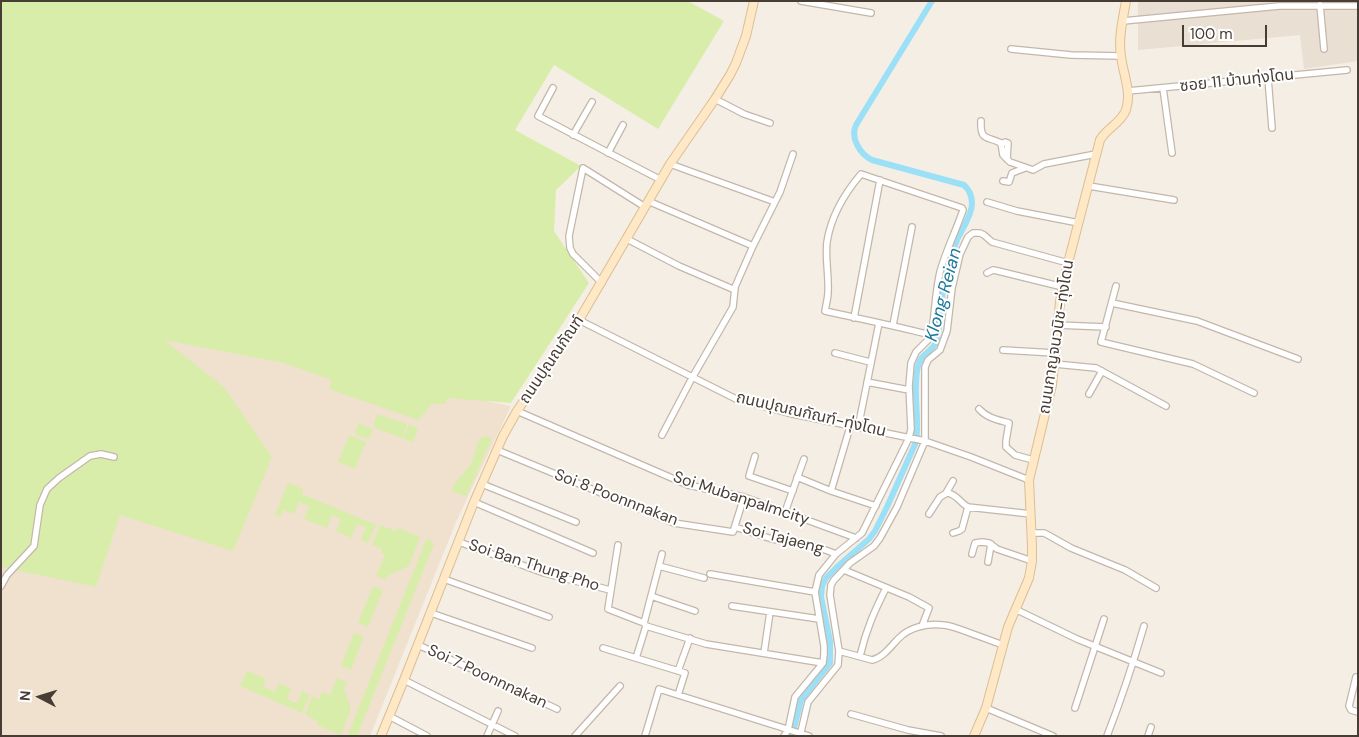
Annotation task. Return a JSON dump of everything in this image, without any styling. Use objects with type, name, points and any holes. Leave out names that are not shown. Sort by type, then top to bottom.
[{"type":"street","name":"ถนนปุณณกัณฑ์","points":[[381,736],[474,502],[497,450],[517,411],[579,320],[670,164],[715,99],[736,63],[746,36],[754,1]]},
{"type":"street","points":[[801,1],[871,13]]},
{"type":"street","name":"ถนนกาญจนวนิช-ทุ่งโดน","points":[[974,736],[986,708],[1008,626],[1027,584],[1032,561],[1029,480],[1051,392],[1055,364],[1057,324],[1063,287],[1100,140],[1122,117],[1125,111],[1128,91],[1120,56],[1126,1]]},
{"type":"street","points":[[1320,5],[1324,49]]},
{"type":"street","points":[[1123,21],[1279,6],[1358,6]]},
{"type":"street","points":[[1011,49],[1071,56],[1120,56]]},
{"type":"street","name":"ซอย 11 บ้านทุ่งโดน","points":[[1128,91],[1347,70]]},
{"type":"street","points":[[1268,78],[1272,128]]},
{"type":"street","points":[[553,88],[538,116],[661,180]]},
{"type":"street","points":[[1163,88],[1172,153]]},
{"type":"street","points":[[715,99],[744,114],[770,123]]},
{"type":"street","points":[[572,135],[592,102]]},
{"type":"street","points":[[981,121],[981,132],[984,137],[1002,144],[1003,155],[1012,164],[1033,170],[1044,164],[1096,154]]},
{"type":"street","points":[[608,153],[623,125]]},
{"type":"street","points":[[662,436],[692,378],[733,307],[734,290],[780,192],[793,154]]},
{"type":"street","points":[[670,164],[775,202]]},
{"type":"street","points":[[602,283],[573,254],[570,248],[569,236],[583,168],[647,204],[753,246]]},
{"type":"street","points":[[1003,181],[1009,182],[1012,172],[1027,168]]},
{"type":"street","points":[[784,736],[788,730],[795,697],[823,663],[824,654],[815,592],[817,580],[820,573],[836,554],[862,533],[910,438],[909,374],[914,356],[931,335],[935,296],[941,271],[962,209],[860,174],[838,206],[827,242],[828,291],[825,311],[931,335]]},
{"type":"street","points":[[854,318],[880,180]]},
{"type":"street","points":[[1089,186],[1174,200]]},
{"type":"street","points":[[987,202],[1017,211],[1079,223]]},
{"type":"street","points":[[893,325],[912,227]]},
{"type":"street","points":[[800,734],[808,702],[838,665],[839,651],[830,591],[832,582],[853,560],[874,546],[880,538],[897,507],[924,441],[925,367],[930,358],[940,350],[947,331],[952,288],[958,261],[968,237],[980,233],[992,242],[1068,263]]},
{"type":"street","points":[[627,239],[680,266],[734,290]]},
{"type":"street","points":[[987,273],[993,270],[1063,287]]},
{"type":"street","points":[[1116,286],[1102,342],[1193,364],[1254,393]]},
{"type":"street","points":[[1112,303],[1197,321],[1298,359]]},
{"type":"street","name":"ถนนปุณณกัณฑ์-ทุ่งโดน","points":[[579,320],[736,399],[850,427],[924,441],[1029,480]]},
{"type":"street","points":[[858,428],[879,322]]},
{"type":"street","points":[[1057,324],[1106,326]]},
{"type":"street","points":[[1003,350],[1056,352]]},
{"type":"street","points":[[835,353],[870,362]]},
{"type":"street","points":[[1055,364],[1093,368],[1102,371],[1166,406]]},
{"type":"street","points":[[1089,394],[1102,371]]},
{"type":"street","points":[[867,382],[908,390]]},
{"type":"street","points":[[979,409],[989,417],[1009,423],[1006,447],[1015,455],[1033,460]]},
{"type":"street","name":"Soi Mubanpalmcity","points":[[517,411],[688,486],[744,497],[856,538]]},
{"type":"street","points":[[832,491],[850,427]]},
{"type":"street","name":"Soi 8 Poonnnakan","points":[[497,450],[674,524],[734,529]]},
{"type":"street","points":[[1,586],[34,546],[40,505],[47,489],[90,456],[102,454],[114,457]]},
{"type":"street","points":[[755,456],[749,476],[793,491]]},
{"type":"street","points":[[785,512],[804,459]]},
{"type":"street","points":[[798,477],[876,506]]},
{"type":"street","points":[[929,514],[953,481]]},
{"type":"street","points":[[482,484],[576,522]]},
{"type":"street","points":[[946,493],[956,496],[968,506],[1030,514]]},
{"type":"street","points":[[734,529],[744,497]]},
{"type":"street","points":[[474,502],[593,553]]},
{"type":"street","points":[[953,533],[962,529],[968,506]]},
{"type":"street","name":"Soi Tajaeng","points":[[734,529],[772,539],[820,548],[836,554]]},
{"type":"street","points":[[1032,533],[1044,533],[1071,548],[1125,570],[1156,588]]},
{"type":"street","name":"Soi Ban Thung Pho","points":[[459,542],[544,573],[610,590]]},
{"type":"street","points":[[972,554],[976,543],[982,542],[992,544],[1000,550],[1032,561]]},
{"type":"street","points":[[988,562],[992,544]]},
{"type":"street","points":[[618,545],[608,609],[645,624],[706,644],[823,663]]},
{"type":"street","points":[[636,658],[662,554]]},
{"type":"street","points":[[659,566],[704,578]]},
{"type":"street","points":[[844,570],[929,608],[922,626]]},
{"type":"street","points":[[710,574],[815,592]]},
{"type":"street","points":[[444,579],[549,617]]},
{"type":"street","points":[[860,656],[872,614],[886,588]]},
{"type":"street","points":[[651,596],[695,611]]},
{"type":"street","points":[[732,606],[819,619]]},
{"type":"street","points":[[1015,609],[1096,647],[1161,673]]},
{"type":"street","points":[[431,612],[532,648]]},
{"type":"street","points":[[764,653],[770,612]]},
{"type":"street","points":[[1074,708],[1104,619]]},
{"type":"street","points":[[839,651],[872,660],[879,658],[902,635],[922,626],[944,625],[1003,645]]},
{"type":"street","points":[[1107,736],[1134,662],[1144,626]]},
{"type":"street","points":[[678,671],[690,638]]},
{"type":"street","name":"Soi 7 Poonnnakan","points":[[418,645],[472,668],[556,710]]},
{"type":"street","points":[[603,648],[685,673],[678,695]]},
{"type":"street","points":[[1356,677],[1349,706],[1351,710],[1358,712]]},
{"type":"street","points":[[404,680],[515,736]]},
{"type":"street","points":[[575,736],[620,686]]},
{"type":"street","points":[[645,736],[659,689],[809,736]]},
{"type":"street","points":[[986,708],[1053,736]]},
{"type":"street","points":[[487,736],[498,711]]},
{"type":"street","points":[[851,714],[908,730],[941,736]]},
{"type":"street","points":[[389,716],[427,736]]},
{"type":"street","points":[[1148,736],[1151,727]]},
{"type":"shaded area","points":[[1138,1],[1358,1],[1358,61],[1304,69],[1300,35],[1138,50]]},
{"type":"shaded area","points":[[128,330],[511,406],[456,522],[370,736],[1,736],[1,380]]},
{"type":"green space","points":[[1,1],[688,1],[724,21],[658,129],[554,65],[515,130],[581,166],[556,190],[554,231],[589,283],[511,403],[447,398],[445,404],[432,404],[418,420],[329,389],[332,380],[284,363],[164,340],[224,387],[272,457],[233,551],[120,515],[96,587],[1,567]]},
{"type":"green space","points":[[377,414],[407,424],[402,438],[373,427]]},
{"type":"green space","points":[[358,423],[373,429],[369,439],[355,434]]},
{"type":"green space","points":[[409,424],[418,428],[413,442],[403,439]]},
{"type":"green space","points":[[349,435],[366,442],[355,469],[338,462]]},
{"type":"green space","points":[[486,436],[492,439],[466,496],[451,491],[471,464],[478,442],[482,437]]},
{"type":"green space","points":[[288,483],[303,489],[302,494],[376,525],[368,543],[361,540],[366,528],[357,524],[351,538],[336,531],[341,519],[332,515],[327,528],[304,519],[309,506],[299,502],[294,514],[283,510],[280,517],[275,515]]},
{"type":"green space","points":[[380,525],[396,531],[398,528],[420,537],[409,566],[387,576],[386,580],[376,576],[385,555],[381,553],[382,549],[372,545]]},
{"type":"green space","points":[[426,540],[430,540],[434,544],[357,736],[349,736],[349,732]]},
{"type":"green space","points":[[373,586],[383,590],[368,627],[358,623]]},
{"type":"green space","points":[[354,633],[364,636],[351,670],[341,666]]},
{"type":"green space","points":[[247,671],[266,679],[263,687],[275,692],[279,683],[291,689],[287,699],[297,703],[302,691],[310,695],[302,713],[240,686]]},
{"type":"green space","points":[[337,678],[347,682],[344,688],[351,709],[341,735],[317,725],[318,721],[305,715],[312,696],[319,699],[322,692],[330,695]]},
{"type":"waterway","name":"Klong Reian","points":[[792,736],[801,700],[830,663],[830,641],[821,597],[822,586],[826,578],[869,539],[875,531],[916,442],[916,375],[918,366],[921,359],[936,342],[948,269],[957,240],[972,205],[972,198],[964,185],[872,160],[860,150],[854,135],[856,125],[932,1]]}]
